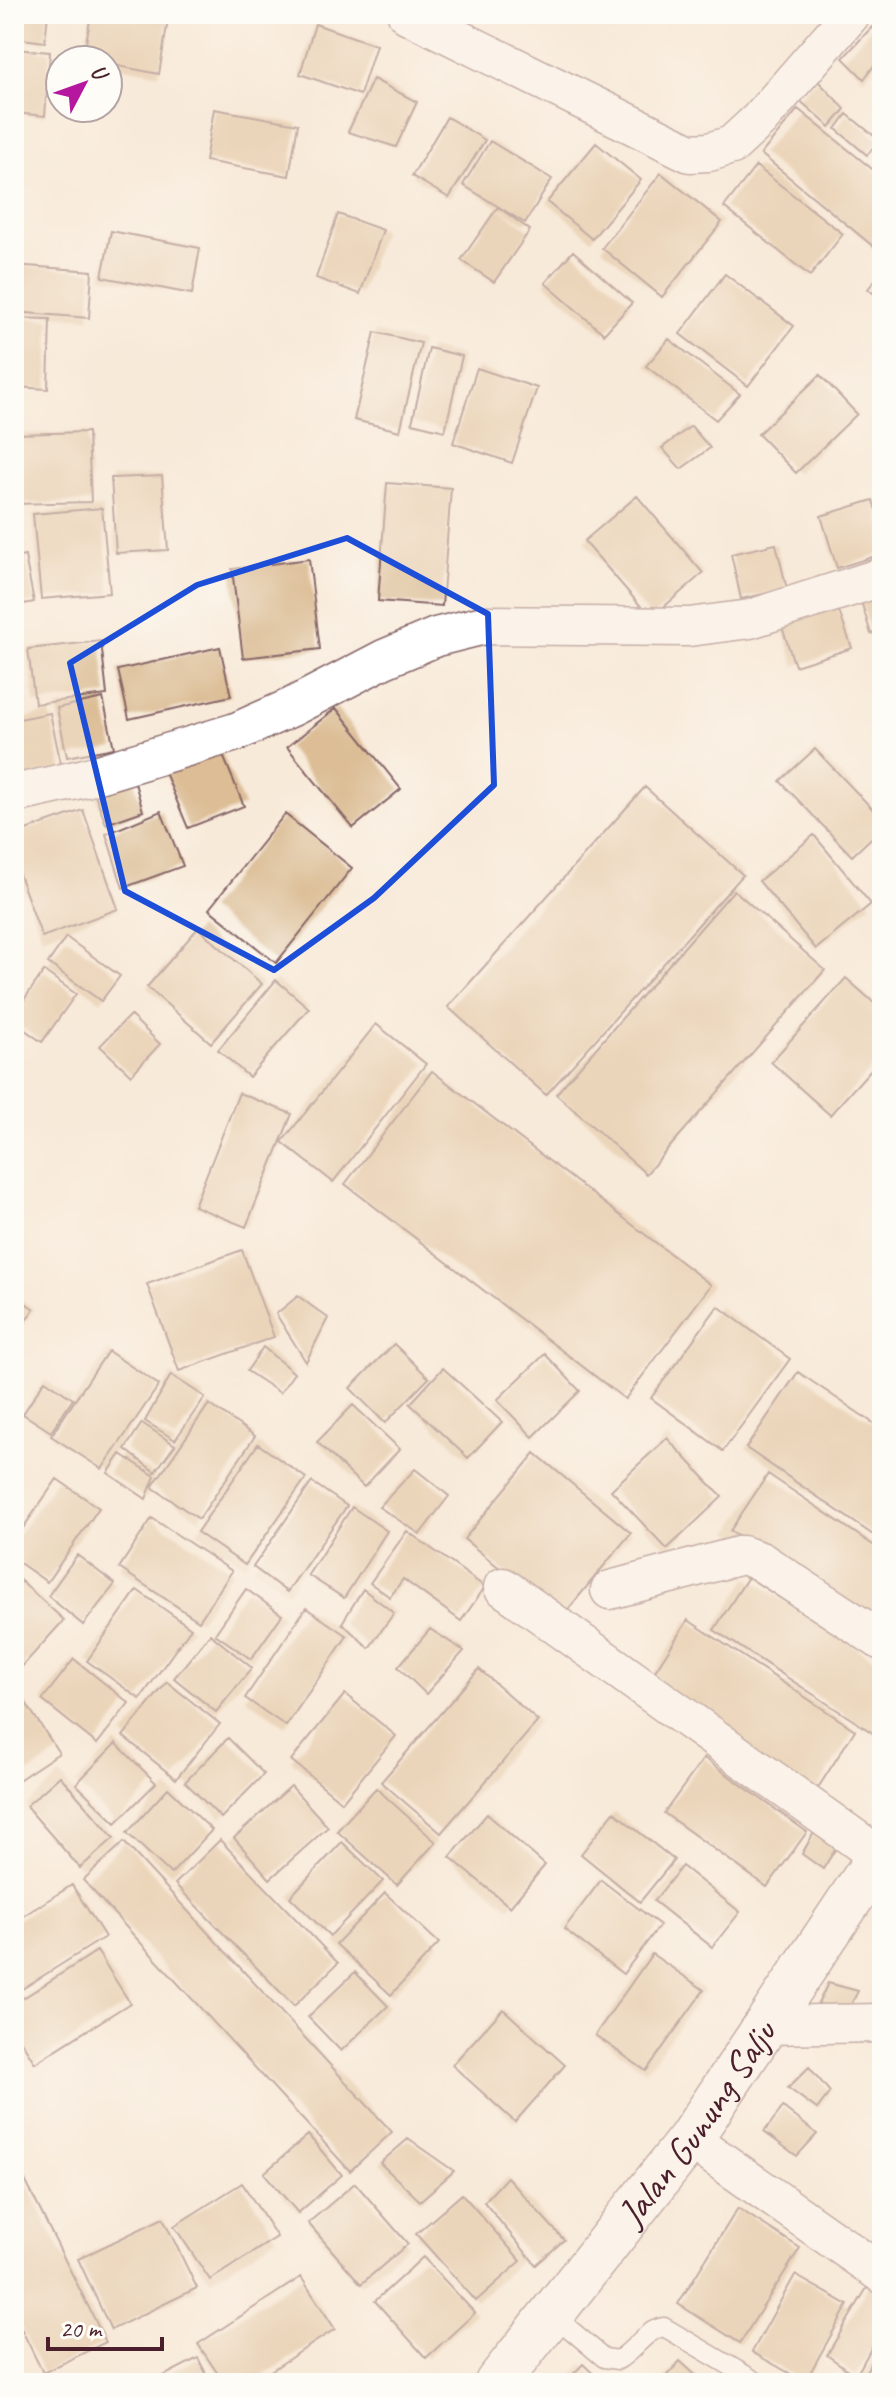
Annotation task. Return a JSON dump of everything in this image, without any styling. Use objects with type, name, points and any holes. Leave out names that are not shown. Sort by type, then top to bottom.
[{"type":"main road","name":"Jalan Gunung Salju","points":[[497,2383],[690,2139],[881,1854]]},
{"type":"street","points":[[407,14],[690,153],[709,152],[732,145],[759,120],[851,14]]},
{"type":"street","points":[[14,794],[85,778],[236,732],[384,659],[448,634],[484,625],[689,627],[750,619],[882,577]]},
{"type":"street","points":[[610,1590],[742,1555],[760,1561],[882,1641]]},
{"type":"street","points":[[503,1587],[881,1854]]},
{"type":"street","points":[[765,2025],[882,2023]]},
{"type":"street","points":[[690,2139],[882,2274]]},
{"type":"lane","points":[[552,2314],[604,2358],[618,2360],[632,2352],[655,2328],[664,2327],[759,2383]]},
{"type":"highlighted area","points":[[347,538],[488,614],[494,785],[374,898],[274,970],[125,891],[70,663],[197,585]]},
{"type":"building","points":[[14,14],[48,14],[45,42],[14,38]]},
{"type":"building","points":[[91,14],[169,14],[159,74],[124,67],[124,44],[86,44]]},
{"type":"building","points":[[315,24],[376,45],[360,95],[300,74]]},
{"type":"building","points":[[872,27],[882,38],[882,55],[864,79],[843,58]]},
{"type":"building","points":[[14,49],[44,52],[44,116],[14,113]]},
{"type":"building","points":[[373,79],[417,102],[396,147],[348,132]]},
{"type":"building","points":[[816,79],[845,109],[830,127],[797,98]]},
{"type":"building","points":[[214,109],[298,124],[289,176],[205,161]]},
{"type":"building","points":[[798,109],[882,177],[882,237],[874,247],[761,154]]},
{"type":"building","points":[[847,114],[879,140],[867,155],[836,129]]},
{"type":"building","points":[[447,117],[485,140],[449,198],[412,176]]},
{"type":"building","points":[[490,141],[552,179],[525,223],[463,185]]},
{"type":"building","points":[[596,143],[641,180],[592,239],[547,202]]},
{"type":"building","points":[[756,166],[843,234],[810,276],[724,207]]},
{"type":"building","points":[[661,173],[722,222],[662,297],[602,248]]},
{"type":"building","points":[[498,207],[530,230],[494,282],[461,260]]},
{"type":"building","points":[[338,214],[383,230],[360,294],[316,278]]},
{"type":"building","points":[[111,231],[200,248],[192,294],[102,277]]},
{"type":"building","points":[[573,251],[632,303],[604,334],[545,283]]},
{"type":"building","points":[[14,265],[92,271],[89,318],[14,312]]},
{"type":"building","points":[[882,271],[882,300],[868,289]]},
{"type":"building","points":[[725,274],[794,326],[748,386],[680,334]]},
{"type":"building","points":[[14,318],[50,319],[48,389],[14,387]]},
{"type":"building","points":[[375,332],[421,343],[400,431],[354,420]]},
{"type":"building","points":[[669,339],[740,394],[716,420],[646,366]]},
{"type":"building","points":[[429,348],[462,356],[445,431],[412,423]]},
{"type":"building","points":[[477,368],[537,388],[512,463],[453,443]]},
{"type":"building","points":[[820,375],[857,414],[796,473],[758,434]]},
{"type":"building","points":[[691,426],[710,448],[681,469],[662,448]]},
{"type":"building","points":[[88,432],[91,502],[14,504],[14,434]]},
{"type":"building","points":[[162,476],[168,550],[116,553],[111,478]]},
{"type":"building","points":[[387,483],[451,488],[442,606],[378,601]]},
{"type":"building","points":[[637,496],[703,573],[651,618],[584,541]]},
{"type":"building","points":[[873,500],[882,528],[882,554],[837,568],[821,516]]},
{"type":"building","points":[[102,508],[110,593],[41,599],[33,514]]},
{"type":"building","points":[[776,544],[787,589],[741,599],[731,554]]},
{"type":"building","points":[[25,556],[34,602],[14,606],[14,558]]},
{"type":"building","points":[[309,559],[320,649],[243,658],[232,569]]},
{"type":"building","points":[[882,584],[882,631],[871,634],[858,591]]},
{"type":"building","points":[[836,603],[852,648],[795,666],[780,621]]},
{"type":"building","points":[[101,641],[107,695],[35,704],[28,649]]},
{"type":"building","points":[[220,647],[231,696],[129,719],[118,670]]},
{"type":"building","points":[[103,698],[114,748],[67,757],[57,708]]},
{"type":"building","points":[[336,708],[401,789],[353,828],[287,747]]},
{"type":"building","points":[[50,713],[62,769],[18,778],[14,762],[14,720]]},
{"type":"building","points":[[220,748],[244,806],[188,828],[164,770]]},
{"type":"building","points":[[815,749],[882,819],[882,828],[852,856],[780,781]]},
{"type":"building","points":[[131,769],[143,811],[106,824],[92,786]]},
{"type":"building","points":[[645,787],[743,875],[546,1095],[448,1007]]},
{"type":"building","points":[[83,810],[118,909],[42,937],[14,861],[14,834]]},
{"type":"building","points":[[161,811],[183,866],[123,888],[106,834]]},
{"type":"building","points":[[285,814],[352,868],[276,963],[209,909]]},
{"type":"building","points":[[814,835],[871,904],[816,949],[759,881]]},
{"type":"building","points":[[734,890],[825,970],[646,1174],[556,1094]]},
{"type":"building","points":[[198,928],[262,984],[211,1043],[147,987]]},
{"type":"building","points":[[66,937],[120,976],[101,1001],[48,963]]},
{"type":"building","points":[[44,971],[76,994],[42,1042],[14,1022],[14,1014]]},
{"type":"building","points":[[846,978],[882,1010],[882,1057],[830,1115],[771,1062]]},
{"type":"building","points":[[276,980],[309,1008],[249,1077],[218,1050]]},
{"type":"building","points":[[130,1015],[160,1044],[131,1075],[100,1046]]},
{"type":"building","points":[[376,1024],[426,1064],[333,1182],[282,1142]]},
{"type":"building","points":[[432,1071],[711,1285],[625,1399],[345,1184]]},
{"type":"building","points":[[239,1093],[292,1114],[246,1227],[194,1206]]},
{"type":"building","points":[[242,1250],[274,1337],[179,1371],[147,1284]]},
{"type":"building","points":[[14,1295],[34,1309],[14,1337]]},
{"type":"building","points":[[298,1296],[328,1318],[306,1362],[276,1314]]},
{"type":"building","points":[[718,1306],[790,1359],[723,1451],[651,1398]]},
{"type":"building","points":[[394,1344],[429,1378],[385,1423],[350,1388]]},
{"type":"building","points":[[263,1347],[294,1373],[280,1393],[247,1371]]},
{"type":"building","points":[[108,1351],[159,1385],[102,1469],[51,1436]]},
{"type":"building","points":[[545,1354],[580,1391],[533,1437],[497,1400]]},
{"type":"building","points":[[443,1368],[502,1422],[468,1458],[410,1404]]},
{"type":"building","points":[[798,1372],[882,1429],[882,1541],[746,1448]]},
{"type":"building","points":[[171,1375],[205,1397],[175,1440],[145,1421]]},
{"type":"building","points":[[45,1380],[73,1399],[51,1432],[23,1414]]},
{"type":"building","points":[[209,1404],[255,1436],[199,1519],[152,1487]]},
{"type":"building","points":[[353,1405],[400,1449],[364,1487],[317,1442]]},
{"type":"building","points":[[142,1423],[175,1445],[155,1472],[125,1449]]},
{"type":"building","points":[[667,1438],[722,1497],[667,1549],[611,1490]]},
{"type":"building","points":[[258,1444],[306,1478],[245,1565],[197,1532]]},
{"type":"building","points":[[535,1453],[631,1533],[561,1618],[464,1539]]},
{"type":"building","points":[[121,1454],[155,1476],[146,1499],[108,1473]]},
{"type":"building","points":[[415,1469],[449,1496],[420,1534],[379,1507]]},
{"type":"building","points":[[768,1474],[882,1551],[882,1633],[730,1531]]},
{"type":"building","points":[[57,1479],[99,1508],[47,1582],[14,1559],[14,1541]]},
{"type":"building","points":[[312,1482],[347,1506],[287,1592],[253,1567]]},
{"type":"building","points":[[352,1507],[387,1531],[344,1598],[308,1575]]},
{"type":"building","points":[[152,1518],[232,1571],[199,1621],[119,1568]]},
{"type":"building","points":[[407,1531],[485,1587],[461,1621],[403,1579],[390,1597],[370,1583]]},
{"type":"building","points":[[77,1555],[115,1584],[83,1625],[48,1596]]},
{"type":"building","points":[[14,1575],[64,1620],[19,1670],[14,1666]]},
{"type":"building","points":[[748,1577],[882,1664],[882,1739],[714,1630]]},
{"type":"building","points":[[246,1589],[282,1615],[251,1659],[215,1634]]},
{"type":"building","points":[[363,1589],[394,1613],[369,1648],[342,1623]]},
{"type":"building","points":[[137,1590],[191,1628],[140,1699],[87,1661]]},
{"type":"building","points":[[306,1608],[347,1636],[286,1726],[245,1698]]},
{"type":"building","points":[[688,1620],[855,1730],[814,1794],[646,1685]]},
{"type":"building","points":[[430,1629],[464,1651],[426,1694],[398,1667]]},
{"type":"building","points":[[210,1634],[252,1668],[216,1712],[174,1678]]},
{"type":"building","points":[[74,1659],[129,1703],[97,1744],[42,1700]]},
{"type":"building","points":[[479,1669],[538,1721],[441,1833],[381,1782]]},
{"type":"building","points":[[167,1682],[220,1724],[176,1779],[123,1736]]},
{"type":"building","points":[[14,1685],[59,1753],[14,1783]]},
{"type":"building","points":[[345,1694],[396,1736],[342,1802],[291,1760]]},
{"type":"building","points":[[228,1738],[264,1774],[221,1818],[185,1782]]},
{"type":"building","points":[[116,1743],[156,1783],[116,1823],[76,1784]]},
{"type":"building","points":[[704,1758],[807,1832],[767,1887],[664,1813]]},
{"type":"building","points":[[60,1776],[114,1838],[80,1868],[26,1806]]},
{"type":"building","points":[[291,1786],[328,1827],[270,1879],[234,1838]]},
{"type":"building","points":[[168,1788],[212,1830],[171,1874],[127,1833]]},
{"type":"building","points":[[376,1788],[436,1842],[397,1885],[337,1831]]},
{"type":"building","points":[[614,1812],[674,1860],[640,1902],[581,1854]]},
{"type":"building","points":[[487,1814],[545,1865],[510,1907],[450,1857]]},
{"type":"building","points":[[816,1829],[839,1843],[823,1869],[802,1854]]},
{"type":"building","points":[[220,1840],[338,1963],[294,2006],[175,1884]]},
{"type":"building","points":[[124,1842],[392,2132],[350,2171],[83,1880]]},
{"type":"building","points":[[342,1842],[383,1881],[330,1936],[290,1897]]},
{"type":"building","points":[[682,1866],[740,1912],[712,1947],[654,1901]]},
{"type":"building","points":[[601,1880],[660,1925],[623,1974],[564,1929]]},
{"type":"building","points":[[72,1885],[105,1937],[14,1994],[14,1922]]},
{"type":"building","points":[[385,1893],[439,1943],[391,1995],[336,1944]]},
{"type":"building","points":[[97,1951],[130,2003],[35,2063],[14,2030],[14,2004]]},
{"type":"building","points":[[652,1954],[704,1990],[646,2071],[595,2035]]},
{"type":"building","points":[[355,1972],[388,2006],[341,2051],[308,2017]]},
{"type":"building","points":[[828,1983],[858,1991],[847,2013],[817,2006]]},
{"type":"building","points":[[503,2009],[565,2065],[515,2122],[452,2065]]},
{"type":"building","points":[[809,2067],[830,2092],[817,2109],[788,2088]]},
{"type":"building","points":[[783,2107],[817,2134],[797,2156],[764,2132]]},
{"type":"building","points":[[308,2135],[342,2175],[298,2213],[264,2173]]},
{"type":"building","points":[[408,2139],[454,2171],[420,2201],[380,2163]]},
{"type":"building","points":[[14,2158],[106,2342],[43,2373],[14,2314]]},
{"type":"building","points":[[507,2177],[564,2240],[536,2265],[484,2202]]},
{"type":"building","points":[[242,2183],[277,2237],[210,2280],[174,2226]]},
{"type":"building","points":[[355,2183],[408,2244],[361,2284],[308,2223]]},
{"type":"building","points":[[462,2194],[521,2261],[476,2301],[416,2234]]},
{"type":"building","points":[[738,2208],[800,2248],[740,2343],[678,2304]]},
{"type":"building","points":[[163,2218],[197,2288],[111,2330],[78,2259]]},
{"type":"building","points":[[423,2257],[475,2313],[426,2358],[375,2301]]},
{"type":"building","points":[[795,2275],[848,2305],[805,2382],[752,2352]]},
{"type":"building","points":[[301,2277],[335,2329],[252,2383],[224,2383],[198,2344]]},
{"type":"building","points":[[871,2281],[882,2287],[882,2328],[856,2376],[827,2355]]},
{"type":"building","points":[[879,2349],[882,2352],[882,2383],[867,2383],[861,2380]]},
{"type":"building","points":[[198,2358],[211,2383],[150,2383]]},
{"type":"building","points":[[680,2361],[704,2383],[660,2383]]},
{"type":"building","points":[[583,2364],[603,2383],[565,2383]]}]
